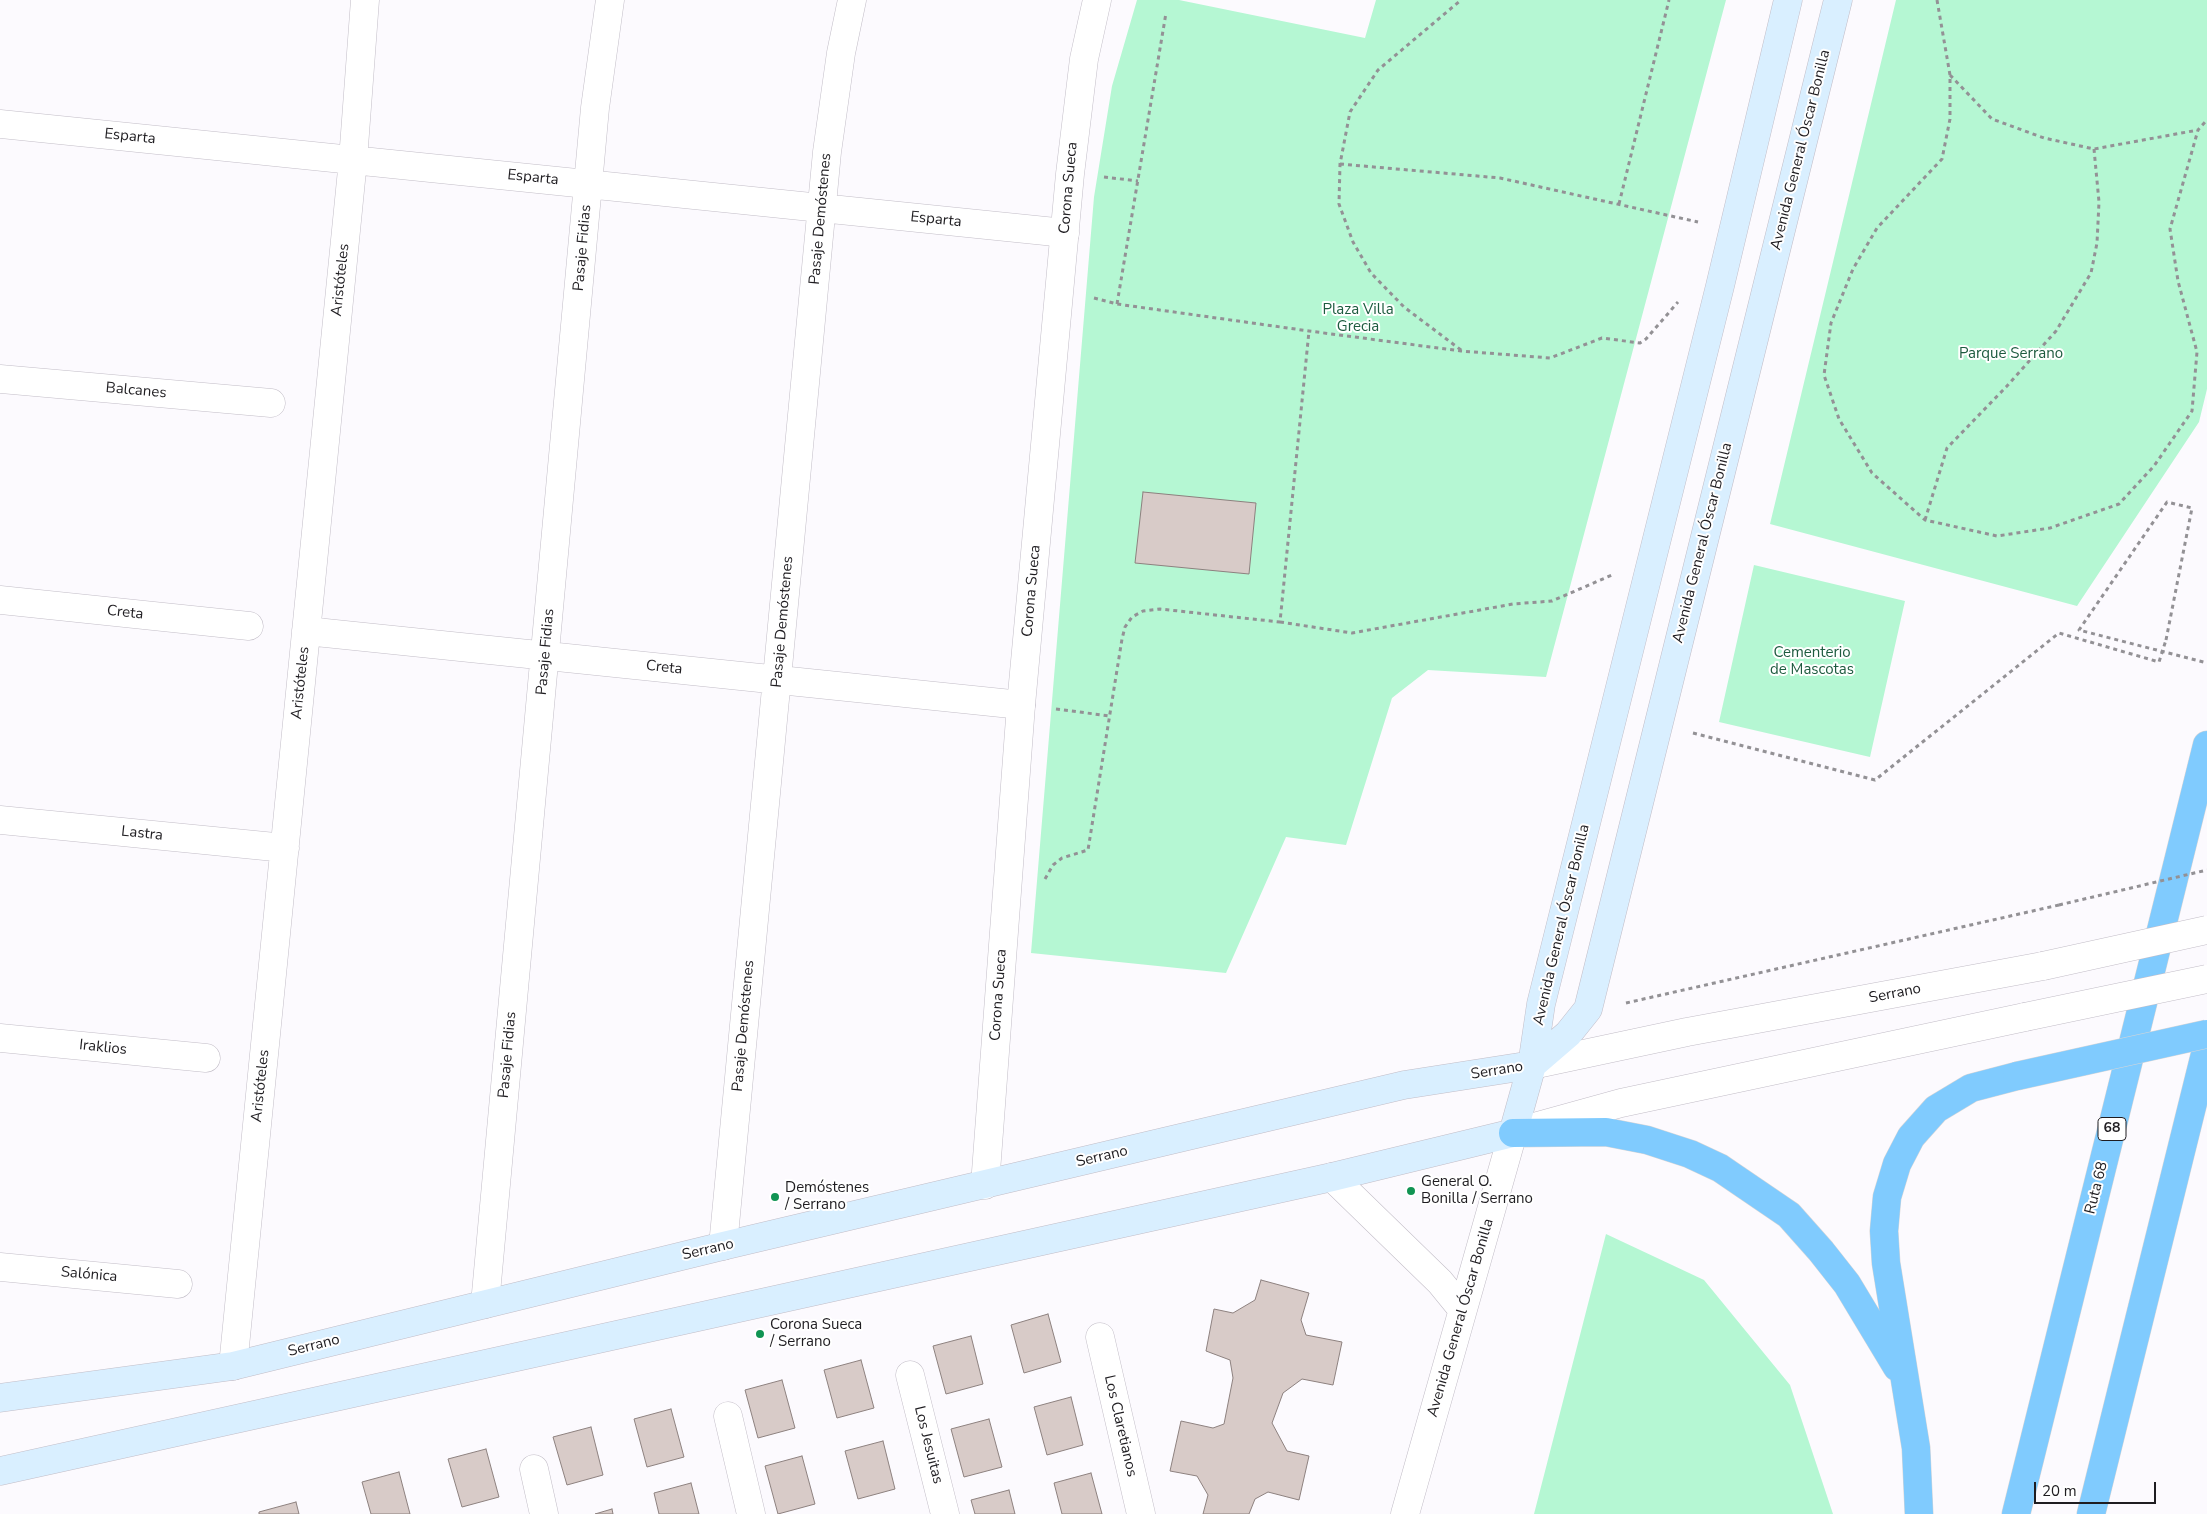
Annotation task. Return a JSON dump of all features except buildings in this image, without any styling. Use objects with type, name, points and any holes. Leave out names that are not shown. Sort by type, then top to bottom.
[{"type":"highway","name":"Ruta 68","points":[[2016,1514],[2207,745]]},
{"type":"highway","points":[[1919,1514],[1916,1448],[1886,1263],[1884,1231],[1887,1197],[1897,1164],[1911,1137],[1936,1109],[1971,1088],[2207,1034]]},
{"type":"highway","points":[[2091,1514],[2207,1046]]},
{"type":"highway","points":[[1514,1133],[1606,1132],[1647,1140],[1690,1154],[1720,1168],[1789,1215],[1821,1251],[1846,1284],[1905,1380]]},
{"type":"main road","name":"Avenida General Óscar Bonilla","points":[[1514,1133],[1532,1065],[1542,1004],[1720,286],[1788,0]]},
{"type":"main road","name":"Avenida General Óscar Bonilla","points":[[1532,1065],[1568,1034],[1588,1010],[1838,0]]},
{"type":"main road","name":"Serrano","points":[[0,1398],[233,1366],[723,1246],[1404,1085],[1532,1065]]},
{"type":"main road","points":[[0,1472],[1332,1177],[1514,1133]]},
{"type":"street","name":"Aristóteles","points":[[233,1366],[353,160],[365,0]]},
{"type":"street","name":"Pasaje Fidias","points":[[485,1304],[595,108],[610,0]]},
{"type":"street","name":"Pasaje Demóstenes","points":[[723,1246],[822,208],[833,105],[852,0]]},
{"type":"street","name":"Corona Sueca","points":[[985,1185],[1021,705],[1065,233],[1077,108],[1084,59],[1097,0]]},
{"type":"street","name":"Esparta","points":[[0,124],[1065,233]]},
{"type":"street","name":"Balcanes","points":[[0,379],[272,403]]},
{"type":"street","name":"Creta","points":[[0,600],[249,626]]},
{"type":"street","name":"Creta","points":[[306,631],[1021,705]]},
{"type":"street","name":"Lastra","points":[[0,820],[285,848]]},
{"type":"street","name":"Serrano","points":[[1532,1065],[1688,1032],[2043,966],[2207,930]]},
{"type":"street","points":[[1514,1133],[1621,1103],[2207,979]]},
{"type":"street","name":"Iraklios","points":[[0,1038],[206,1058]]},
{"type":"street","name":"Avenida General Óscar Bonilla","points":[[1405,1514],[1462,1309],[1514,1133]]},
{"type":"street","points":[[1332,1177],[1440,1282],[1462,1309]]},
{"type":"street","name":"Salónica","points":[[0,1267],[178,1284]]},
{"type":"street","name":"Los Claretianos","points":[[1100,1337],[1141,1514]]},
{"type":"street","name":"Los Jesuitas","points":[[910,1375],[945,1514]]},
{"type":"street","points":[[728,1416],[751,1514]]},
{"type":"street","points":[[534,1469],[544,1514]]},
{"type":"path","points":[[1461,0],[1378,70],[1350,112],[1340,164],[1339,204],[1353,242],[1371,273],[1404,308],[1461,351]]},
{"type":"path","points":[[1619,204],[1669,0]]},
{"type":"path","points":[[1937,0],[1950,75],[1950,119],[1942,159],[1877,228],[1853,269],[1831,324],[1824,375],[1839,419],[1872,473],[1925,520],[1997,536],[2050,528],[2119,504],[2154,466],[2192,411],[2197,352],[2178,281],[2170,229],[2198,130],[2207,120]]},
{"type":"path","points":[[1117,304],[1166,13]]},
{"type":"path","points":[[1950,75],[1992,119],[2044,138],[2094,149],[2198,130]]},
{"type":"path","points":[[1925,520],[1947,448],[2006,387],[2056,331],[2091,274],[2097,243],[2099,202],[2094,149]]},
{"type":"path","points":[[1340,164],[1500,178],[1733,230]]},
{"type":"path","points":[[1060,290],[1117,304],[1309,331],[1461,351],[1550,358],[1602,338],[1640,343],[1696,286],[1708,283],[1720,286]]},
{"type":"path","points":[[1280,622],[1309,331]]},
{"type":"path","points":[[1658,724],[1875,780],[2059,633],[2158,662],[2166,640],[2192,508],[2168,502],[2079,630],[2207,663]]},
{"type":"path","points":[[1006,900],[1040,889],[1053,865],[1062,858],[1088,850],[1122,639],[1125,627],[1132,617],[1143,611],[1160,609],[1280,622],[1352,633],[1513,604],[1552,601],[1609,574],[1647,577]]},
{"type":"path","points":[[1021,705],[1110,716]]},
{"type":"path","points":[[1640,1001],[2207,870]]},
{"type":"green space","name":"Plaza Villa Grecia","points":[[1137,0],[1179,0],[1365,38],[1376,0],[1726,0],[1546,677],[1428,670],[1392,698],[1346,845],[1286,837],[1226,973],[1031,953],[1094,197],[1112,86]]},
{"type":"green space","name":"Parque Serrano","points":[[1896,0],[2207,0],[2207,389],[2199,422],[2077,606],[1770,524]]},
{"type":"green space","name":"Cementerio de Mascotas","points":[[1754,565],[1905,601],[1870,757],[1719,722]]},
{"type":"green space","points":[[1606,1234],[1704,1280],[1790,1385],[1833,1514],[1534,1514]]},
{"type":"place","name":"General O. Bonilla / Serrano","points":[[1411,1191]]},
{"type":"place","name":"Demóstenes / Serrano","points":[[775,1197]]},
{"type":"place","name":"Corona Sueca / Serrano","points":[[760,1334]]}]
